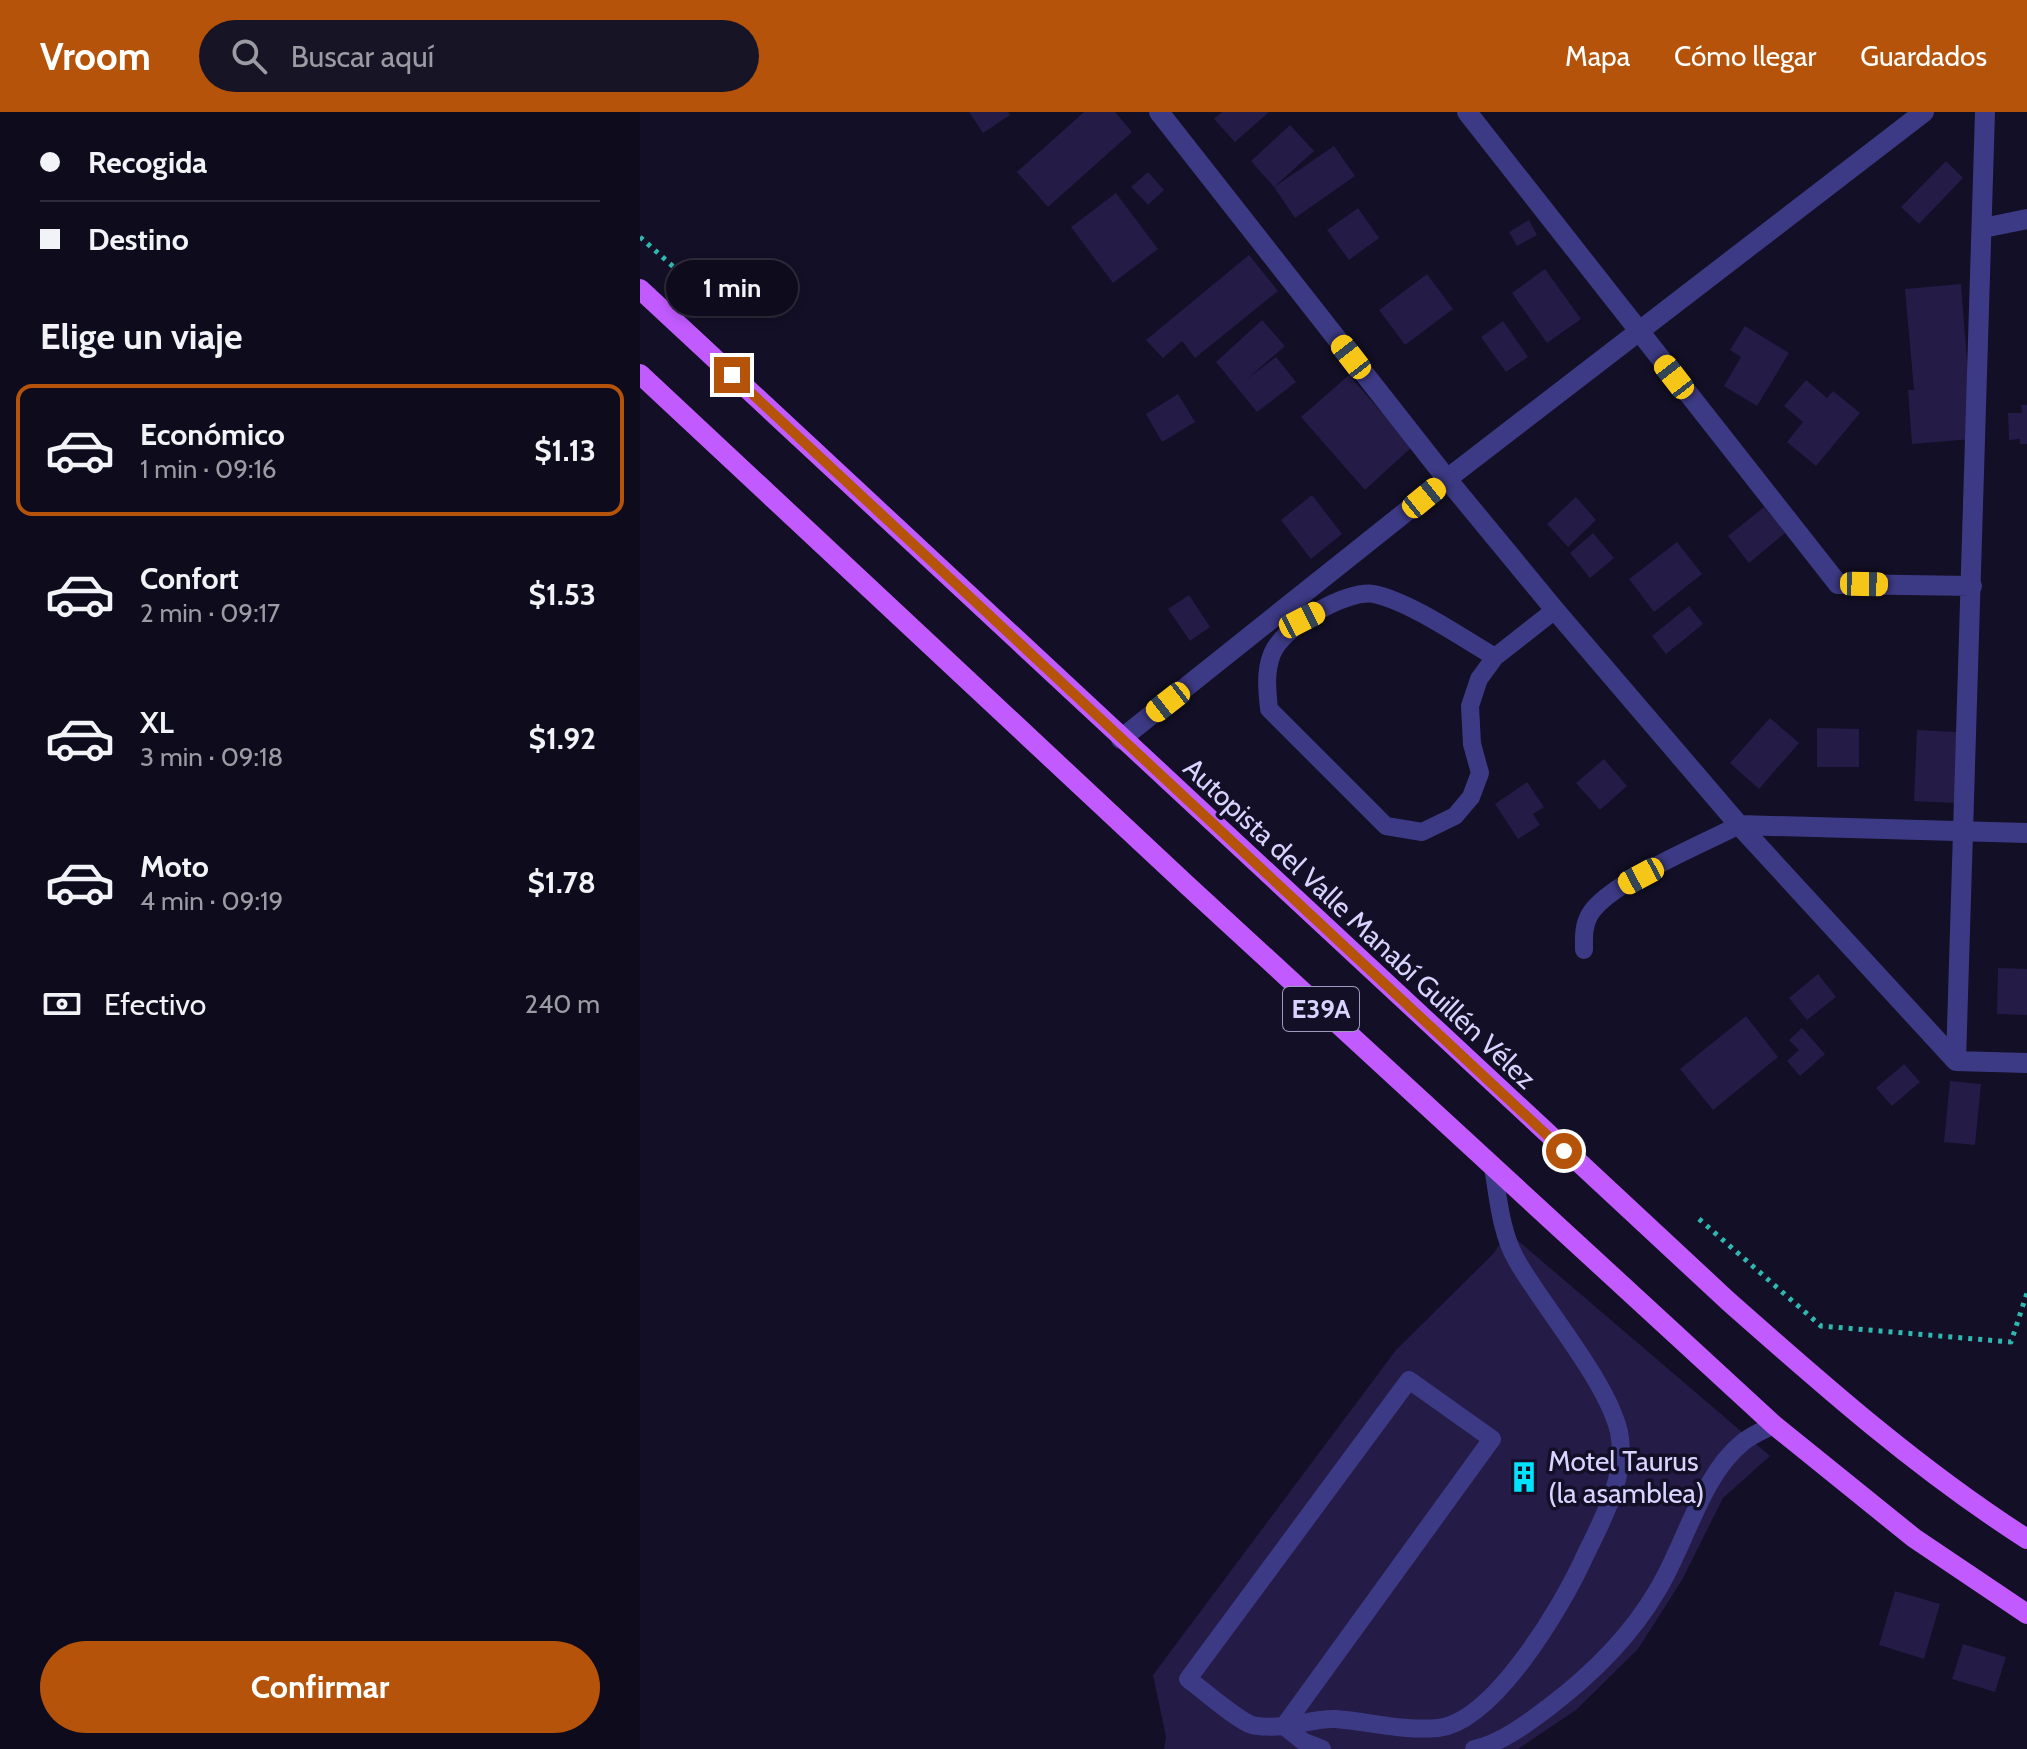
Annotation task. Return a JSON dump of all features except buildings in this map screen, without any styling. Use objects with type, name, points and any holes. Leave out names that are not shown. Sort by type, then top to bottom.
[{"type":"main road","name":"Autopista del Valle Manabí Guillén Vélez","points":[[640,289],[1121,739],[1784,1351],[1917,1462],[2027,1539]]},
{"type":"main road","name":"E39A","points":[[640,374],[1774,1425],[1914,1538],[2027,1614]]},
{"type":"street","points":[[1159,112],[1447,479],[1739,825],[1956,1061],[2027,1063]]},
{"type":"street","points":[[1467,112],[1838,584],[1972,586]]},
{"type":"street","points":[[1121,739],[1447,479],[1924,112]]},
{"type":"street","points":[[1956,1061],[1985,112]]},
{"type":"street","points":[[1983,228],[2027,219]]},
{"type":"street","points":[[1739,825],[2027,833]]},
{"type":"lane","points":[[1495,657],[1428,617],[1379,595],[1359,592],[1302,620],[1273,651],[1266,683],[1269,709],[1386,826],[1422,832],[1455,816],[1471,797],[1480,773],[1472,744],[1470,706],[1479,679],[1495,657],[1555,610]]},
{"type":"lane","points":[[1584,950],[1584,931],[1591,913],[1617,889],[1739,825]]},
{"type":"lane","points":[[1284,1726],[1492,1439],[1409,1380],[1188,1679],[1252,1725],[1284,1726],[1310,1719],[1336,1719],[1398,1727],[1441,1728],[1468,1717],[1491,1699],[1525,1656],[1579,1568],[1610,1502],[1619,1467],[1619,1433],[1609,1405],[1515,1257],[1500,1210],[1493,1167]]},
{"type":"lane","points":[[1474,1749],[1486,1747],[1539,1715],[1585,1679],[1614,1648],[1656,1593],[1720,1467],[1744,1441],[1774,1425]]},
{"type":"lane","points":[[1284,1726],[1304,1742],[1322,1749]]},
{"type":"path","points":[[640,237],[713,302]]},
{"type":"path","points":[[1699,1219],[1821,1326],[2011,1342],[2027,1293]]},
{"type":"place","name":"Motel Taurus (la asamblea)","points":[[1524,1477]]},
{"type":"route","points":[[732,375],[1564,1151]]}]
